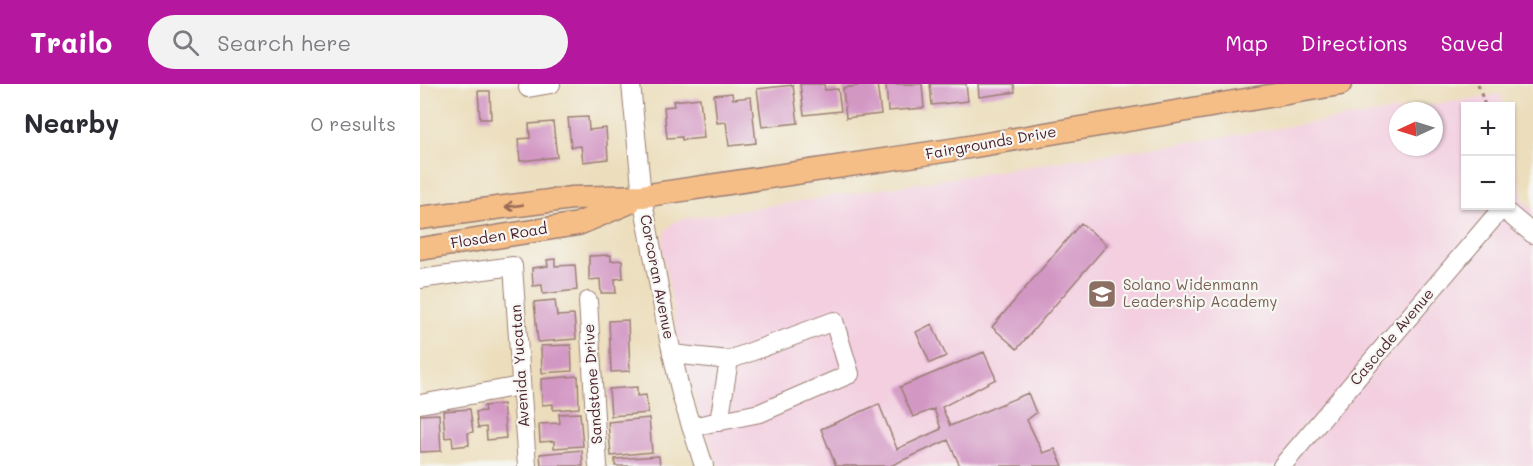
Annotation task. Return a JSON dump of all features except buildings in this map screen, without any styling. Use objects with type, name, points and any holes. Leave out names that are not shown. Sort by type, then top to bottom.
[{"type":"main road","name":"Fairgrounds Drive","points":[[572,198],[642,196],[957,149],[1340,84]]},
{"type":"main road","name":"Fairgrounds Drive","points":[[578,224],[642,196]]},
{"type":"main road","name":"Flosden Road","points":[[420,218],[572,198]]},
{"type":"main road","name":"Flosden Road","points":[[420,249],[578,224]]},
{"type":"street","points":[[528,88],[551,84]]},
{"type":"street","name":"Corcoran Avenue","points":[[632,84],[642,196],[682,398],[704,466]]},
{"type":"street","name":"Cascade Avenue","points":[[1282,466],[1499,210]]},
{"type":"street","points":[[1505,210],[1533,234]]},
{"type":"street","name":"Avenida Yucatan","points":[[420,279],[513,266],[527,466]]},
{"type":"street","name":"Sandstone Drive","points":[[588,302],[598,466]]},
{"type":"street","points":[[672,354],[729,360],[834,321],[850,375],[760,413],[691,427]]},
{"type":"street","points":[[719,422],[729,360]]},
{"type":"street","points":[[420,404],[520,386]]},
{"type":"path","points":[[1479,84],[1484,102]]},
{"type":"shaded area","name":"Solano Widenmann Leadership Academy","points":[[1501,94],[1503,102],[1461,102],[1461,210],[1515,210],[1515,159],[1523,200],[1533,209],[1533,466],[719,466],[706,434],[679,343],[662,245],[665,231],[676,220],[1389,111],[1389,156],[1443,156],[1443,103]]},
{"type":"place","name":"Solano Widenmann Leadership Academy","points":[[1102,294]]}]
